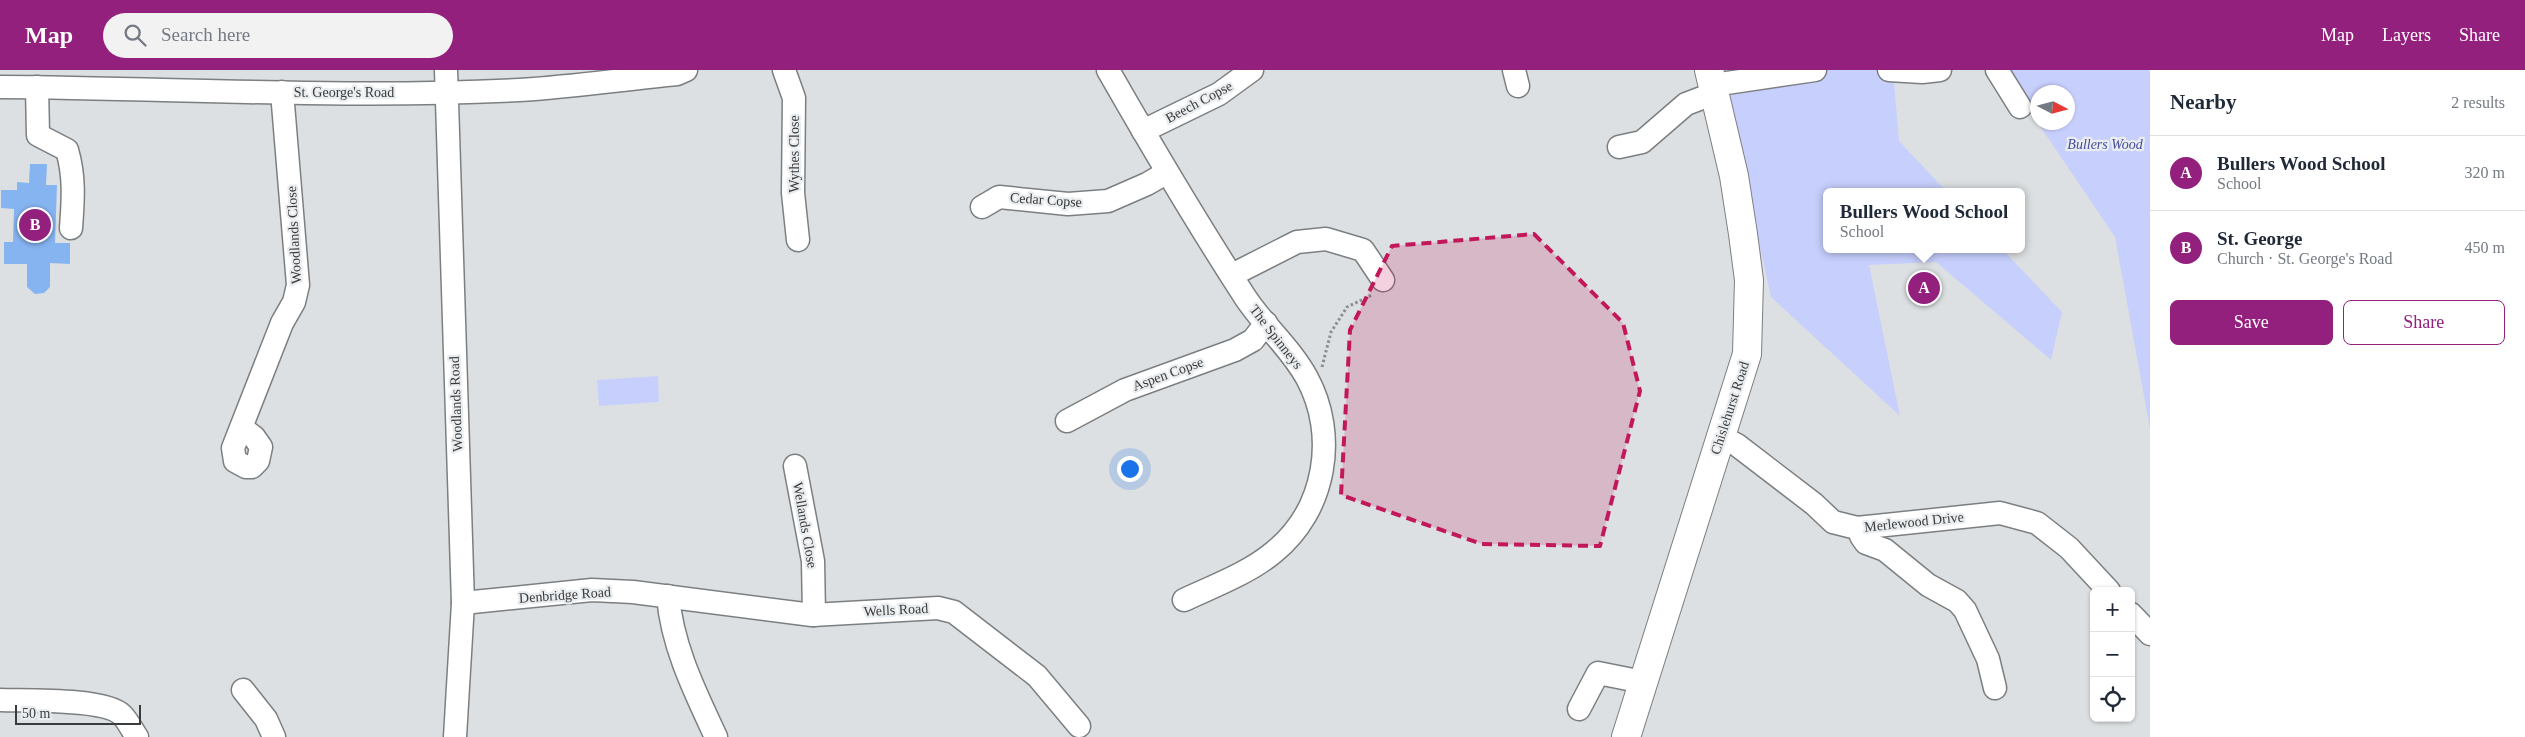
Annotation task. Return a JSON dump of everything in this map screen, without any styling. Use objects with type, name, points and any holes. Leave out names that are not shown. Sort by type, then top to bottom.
[{"type":"main road","name":"Chislehurst Road","points":[[1626,737],[1720,436],[1748,354],[1749,288],[1734,176],[1712,83]]},
{"type":"street","name":"St. George's Road","points":[[0,87],[38,87],[124,80],[282,92],[446,81],[520,90],[677,74],[686,70]]},
{"type":"street","name":"Wythes Close","points":[[784,70],[794,98],[794,193],[798,240]]},
{"type":"street","name":"The Spinneys","points":[[1108,70],[1166,173],[1254,310],[1292,353],[1307,378],[1322,413],[1324,441],[1321,476],[1316,494],[1296,530],[1275,552],[1258,564],[1184,600]]},
{"type":"street","name":"Beech Copse","points":[[1143,131],[1219,94],[1252,70]]},
{"type":"street","points":[[1619,147],[1642,142],[1712,83],[1815,70]]},
{"type":"street","points":[[1889,70],[1922,72],[1940,70]]},
{"type":"street","points":[[1997,70],[2020,107]]},
{"type":"street","name":"Woodlands Road","points":[[446,81],[463,603],[455,737]]},
{"type":"street","points":[[38,87],[38,135],[67,150],[72,167],[74,187],[71,228]]},
{"type":"street","name":"Woodlands Close","points":[[242,428],[279,332],[294,302],[298,285],[282,92]]},
{"type":"street","name":"Cedar Copse","points":[[982,207],[999,197],[1068,204],[1108,201],[1147,184],[1166,173]]},
{"type":"street","points":[[1232,275],[1297,242],[1326,239],[1363,250],[1383,280]]},
{"type":"street","name":"Aspen Copse","points":[[1067,421],[1124,390],[1235,350],[1253,340],[1266,323]]},
{"type":"street","name":"Merlewood Drive","points":[[1720,436],[1744,451],[1814,504],[1833,522],[1860,528],[2000,513],[2037,523],[2069,548],[2105,587]]},
{"type":"street","name":"Wellands Close","points":[[794,466],[813,561],[814,615]]},
{"type":"street","points":[[1860,528],[1860,536],[1866,543],[1885,550],[1928,585],[1957,601],[1988,659],[1995,688]]},
{"type":"street","name":"Denbridge Road","points":[[463,603],[592,590],[668,596]]},
{"type":"street","points":[[668,596],[670,616],[688,677],[716,737]]},
{"type":"street","name":"Wells Road","points":[[668,596],[814,615],[938,608],[954,612],[1036,676],[1079,726]]},
{"type":"street","points":[[2135,618],[2150,634]]},
{"type":"street","points":[[1579,709],[1598,673],[1643,682]]},
{"type":"street","points":[[243,690],[266,719],[274,737]]},
{"type":"street","points":[[0,700],[66,702],[107,707],[121,713],[137,737]]},
{"type":"path","points":[[1307,378],[1322,367],[1331,332],[1347,307],[1375,293],[1383,280]]},
{"type":"highlighted area","points":[[1534,234],[1623,323],[1640,391],[1600,546],[1482,544],[1341,495],[1350,330],[1392,246]]},
{"type":"green space","points":[[1721,70],[1893,70],[1899,141],[1943,188],[1823,188],[1823,253],[2006,253],[2062,312],[2051,360],[1936,262],[1869,265],[1900,416],[1771,297]]},
{"type":"green space","name":"Bullers Wood","points":[[2002,70],[2150,70],[2150,429],[2115,237],[2043,130],[2075,130],[2075,85],[2030,85],[2030,111]]},
{"type":"green space","points":[[658,376],[659,402],[599,406],[597,380]]},
{"type":"building","points":[[30,164],[47,164],[46,185],[57,185],[55,243],[70,243],[70,264],[50,263],[50,287],[44,293],[35,294],[27,287],[27,264],[4,264],[4,242],[13,242],[14,209],[1,208],[1,190],[17,190],[17,182],[29,183]]},
{"type":"place","name":"St. George","points":[[35,225]]},
{"type":"place","name":"Bullers Wood School","points":[[1924,288]]}]
